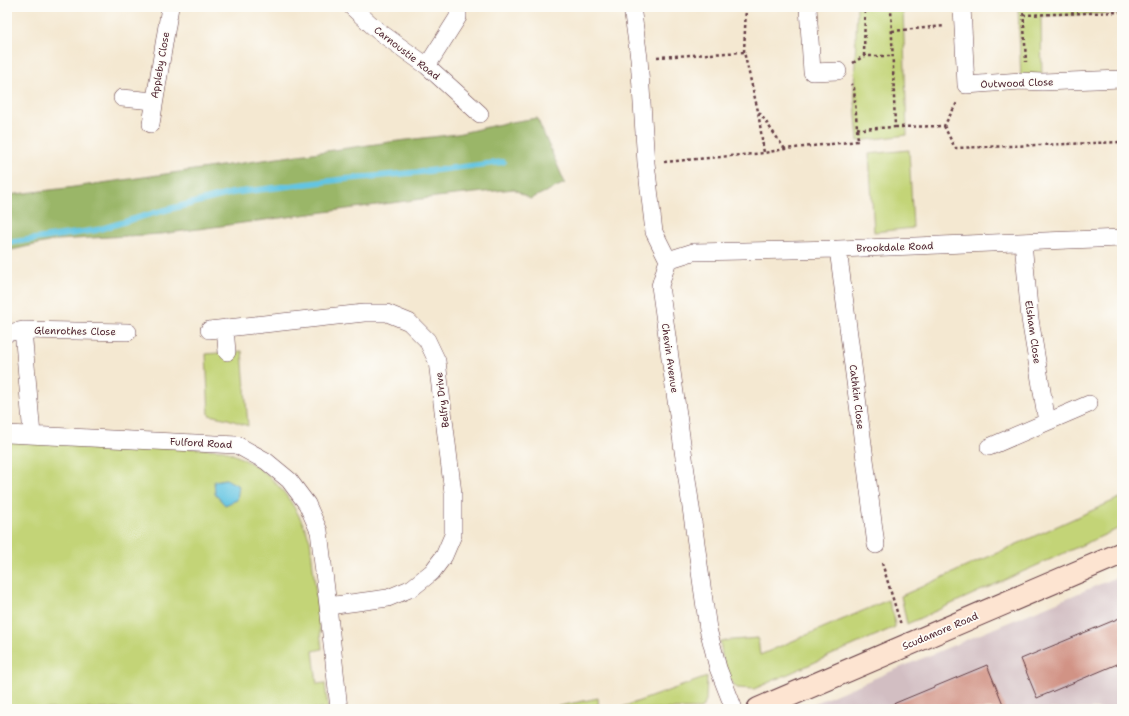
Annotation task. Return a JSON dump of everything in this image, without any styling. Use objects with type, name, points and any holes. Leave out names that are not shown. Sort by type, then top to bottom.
[{"type":"street","name":"Appleby Close","points":[[150,124],[170,7]]},
{"type":"street","name":"Carnoustie Road","points":[[352,7],[377,30],[427,66],[480,114]]},
{"type":"street","points":[[427,66],[458,17],[458,7]]},
{"type":"street","points":[[632,7],[638,58],[646,163],[654,232],[668,260]]},
{"type":"street","points":[[808,7],[812,72],[838,72]]},
{"type":"street","name":"Outwood Close","points":[[962,7],[966,85],[1122,79]]},
{"type":"street","points":[[122,98],[154,101]]},
{"type":"street","name":"Brookdale Road","points":[[668,260],[692,252],[838,249],[1122,238]]},
{"type":"street","name":"Elsham Close","points":[[1023,242],[1030,319],[1047,422]]},
{"type":"street","name":"Cathkin Close","points":[[838,249],[876,545]]},
{"type":"street","name":"Chevin Avenue","points":[[668,260],[660,286],[708,629],[718,668],[734,709]]},
{"type":"street","name":"Belfry Drive","points":[[227,352],[217,329],[364,313],[387,313],[409,322],[427,340],[437,361],[453,494],[453,535],[444,556],[432,572],[412,588],[388,598],[328,606]]},
{"type":"street","name":"Glenrothes Close","points":[[32,435],[15,332],[128,332]]},
{"type":"street","points":[[988,447],[1089,404]]},
{"type":"street","name":"Fulford Road","points":[[7,434],[237,445],[266,461],[289,480],[307,504],[319,531],[339,709]]},
{"type":"street","name":"Scudamore Road","points":[[758,709],[1122,553]]},
{"type":"path","points":[[746,7],[744,52],[758,111],[764,153]]},
{"type":"path","points":[[864,56],[865,7]]},
{"type":"path","points":[[891,7],[895,128]]},
{"type":"path","points":[[1023,7],[1027,82]]},
{"type":"path","points":[[1023,15],[1122,12]]},
{"type":"path","points":[[892,30],[963,25]]},
{"type":"path","points":[[638,58],[744,52]]},
{"type":"path","points":[[646,163],[764,153],[785,149],[858,141],[854,88],[838,72],[864,56],[893,56]]},
{"type":"path","points":[[944,126],[966,85]]},
{"type":"path","points":[[758,111],[785,149]]},
{"type":"path","points":[[857,128],[944,126]]},
{"type":"path","points":[[944,126],[955,148],[1122,142]]},
{"type":"path","points":[[876,545],[907,645]]},
{"type":"shaded area","points":[[1122,575],[1122,709],[801,709]]},
{"type":"green space","points":[[857,7],[903,7],[907,135],[858,141],[854,88]]},
{"type":"green space","points":[[1018,7],[1122,7],[1122,13],[1041,16],[1042,82],[1021,81]]},
{"type":"green space","points":[[537,118],[565,183],[530,199],[514,189],[436,197],[161,234],[57,240],[7,251],[7,195],[457,134],[505,123]]},
{"type":"green space","points":[[909,150],[913,228],[874,232],[869,154]]},
{"type":"green space","points":[[242,351],[248,426],[228,419],[209,415],[206,354]]},
{"type":"green space","points":[[7,439],[224,450],[244,459],[262,471],[285,493],[302,521],[310,540],[322,649],[313,651],[317,684],[325,683],[328,709],[7,709]]},
{"type":"green space","points":[[1122,497],[1122,527],[907,624],[901,596]]},
{"type":"green space","points":[[888,600],[894,616],[895,627],[754,689],[737,688],[728,678],[720,641],[758,638],[760,655]]},
{"type":"green space","points":[[707,677],[706,701],[701,709],[617,709]]},
{"type":"green space","points":[[598,698],[599,709],[545,709]]},
{"type":"water","points":[[226,479],[239,486],[237,500],[225,505],[215,494],[214,481]]},
{"type":"building","points":[[1122,617],[1122,662],[1037,698],[1021,659]]},
{"type":"building","points":[[987,665],[1005,709],[881,709]]},
{"type":"waterway","points":[[7,243],[97,230],[154,213],[232,193],[503,162]]}]
